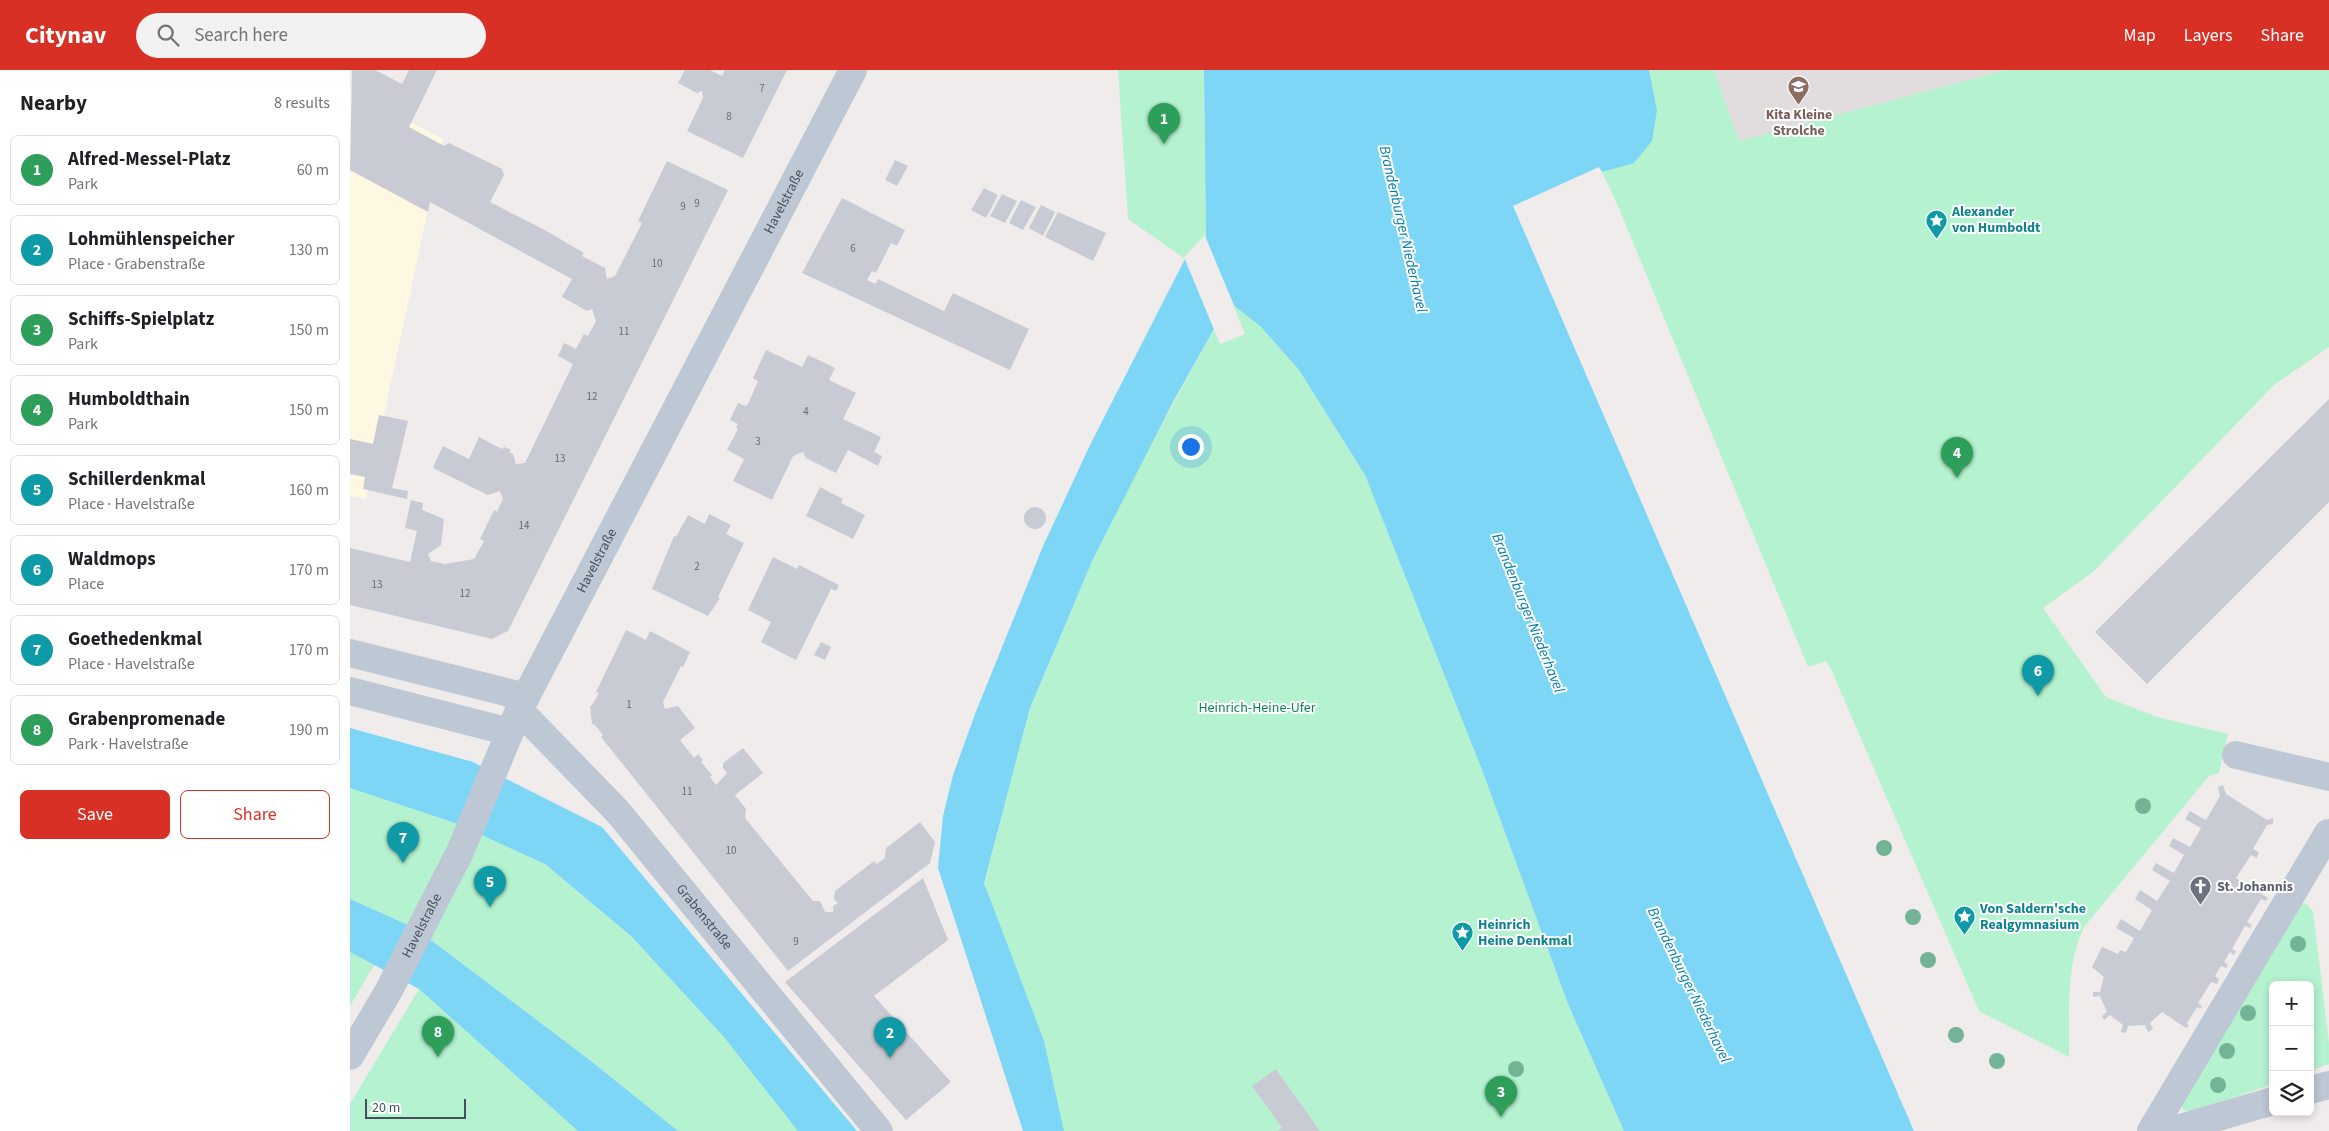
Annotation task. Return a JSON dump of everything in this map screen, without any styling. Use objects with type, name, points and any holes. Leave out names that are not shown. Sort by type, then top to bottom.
[{"type":"street","name":"Havelstraße","points":[[350,1056],[388,992],[467,837],[497,760],[518,713],[853,70]]},
{"type":"street","points":[[350,652],[518,713]]},
{"type":"street","points":[[350,691],[518,713]]},
{"type":"street","name":"Grabenstraße","points":[[518,713],[618,812],[879,1131]]},
{"type":"street","points":[[2236,755],[2329,777]]},
{"type":"street","points":[[2150,1131],[2329,834]]},
{"type":"street","points":[[2314,1089],[2329,1085]]},
{"type":"street","points":[[2170,1131],[2269,1102]]},
{"type":"shaded area","name":"Kita Kleine Strolche","points":[[1714,70],[2006,70],[1738,142]]},
{"type":"shaded area","points":[[350,91],[443,139],[366,499],[350,496]]},
{"type":"green space","points":[[1118,70],[1204,70],[1206,237],[1185,259],[1128,219]]},
{"type":"green space","points":[[1649,70],[1714,70],[1739,141],[2006,70],[2329,70],[2329,347],[2274,385],[2093,572],[2043,608],[2106,697],[2157,717],[2228,734],[2219,773],[2209,776],[2084,927],[2078,942],[2071,974],[2069,1057],[1979,1011],[1830,667],[1826,661],[1808,667],[1618,206],[1602,172],[1612,169],[1657,110]]},
{"type":"green space","name":"Heinrich-Heine-Ufer","points":[[1233,305],[1260,326],[1299,370],[1365,475],[1482,770],[1568,1004],[1624,1131],[1064,1131],[984,883],[1030,708],[1093,559],[1140,464],[1214,329],[1220,344],[1245,334]]},
{"type":"green space","points":[[350,788],[455,823],[545,864],[631,936],[723,1036],[798,1131],[678,1131],[591,1061],[415,928],[350,899]]},
{"type":"green space","points":[[2305,903],[2313,911],[2329,1043],[2329,1064],[2314,1070],[2314,981],[2269,981],[2269,1085],[2191,1112],[2183,1110],[2180,1098],[2295,906]]},
{"type":"green space","points":[[350,952],[374,965],[350,1006]]},
{"type":"green space","points":[[419,989],[578,1131],[350,1131],[350,1104]]},
{"type":"water","name":"Brandenburger Niederhavel","points":[[1204,70],[1649,70],[1657,110],[1652,141],[1634,163],[1602,172],[1599,167],[1513,206],[1914,1131],[1624,1131],[1568,1004],[1482,770],[1365,475],[1299,370],[1260,326],[1233,305],[1226,310],[1214,329],[1173,402],[1093,559],[1030,708],[984,883],[1044,1041],[1064,1131],[1023,1131],[938,868],[943,816],[953,775],[975,714],[1043,546],[1091,443],[1185,259],[1206,237]]},
{"type":"water","points":[[350,728],[473,762],[602,827],[857,1131],[798,1131],[723,1036],[631,936],[545,864],[455,823],[350,788]]},
{"type":"water","points":[[350,899],[415,928],[591,1061],[678,1131],[578,1131],[419,989],[350,952]]},
{"type":"pier","points":[[1203,231],[1236,310],[1233,308],[1227,312],[1215,332],[1184,257],[1204,236]]},
{"type":"building","points":[[352,70],[375,70],[402,84],[409,70],[437,70],[409,127],[444,146],[449,143],[502,169],[504,175],[490,202],[543,229],[584,253],[582,256],[605,268],[607,279],[615,276],[642,223],[638,221],[667,161],[728,190],[508,631],[492,639],[350,605],[350,548],[410,562],[417,531],[405,528],[411,500],[423,503],[422,510],[444,519],[441,545],[428,554],[431,561],[445,564],[474,559],[484,541],[480,539],[494,510],[497,512],[503,499],[500,491],[488,495],[435,469],[433,467],[443,446],[469,459],[479,437],[502,449],[504,447],[511,450],[509,452],[513,454],[516,464],[525,463],[573,364],[558,356],[564,343],[576,349],[584,334],[588,336],[596,321],[592,309],[587,311],[562,297],[572,279],[430,202],[428,212],[350,170]]},
{"type":"building","points":[[685,70],[710,70],[722,76],[725,70],[787,70],[743,158],[687,131],[703,98],[702,91],[697,93],[678,83]]},
{"type":"building","points":[[895,160],[908,166],[897,186],[885,180]]},
{"type":"building","points":[[984,188],[998,195],[986,218],[971,210]]},
{"type":"building","points":[[1002,194],[1017,201],[1005,223],[990,216]]},
{"type":"building","points":[[842,198],[905,230],[897,246],[891,243],[876,273],[872,271],[867,280],[876,284],[878,279],[944,311],[953,293],[1029,329],[1010,370],[802,273]]},
{"type":"building","points":[[1021,200],[1036,207],[1023,230],[1009,223]]},
{"type":"building","points":[[1041,205],[1055,212],[1043,236],[1029,228]]},
{"type":"building","points":[[1058,212],[1106,233],[1093,261],[1045,237]]},
{"type":"building","points":[[766,350],[802,367],[808,355],[835,368],[829,380],[856,393],[843,419],[881,437],[874,452],[882,456],[878,466],[848,450],[836,473],[806,458],[803,452],[793,456],[772,500],[733,481],[744,459],[727,450],[738,429],[736,428],[738,424],[730,420],[738,403],[746,406],[749,402],[758,381],[753,378]]},
{"type":"building","points":[[2329,399],[2329,502],[2147,684],[2095,632]]},
{"type":"building","points":[[379,415],[408,421],[392,488],[408,491],[407,499],[363,489],[365,477],[350,474],[350,439],[373,444]]},
{"type":"building","points":[[820,487],[843,499],[841,503],[865,515],[853,539],[806,516]]},
{"type":"building","points":[[1035,507],[1043,510],[1046,518],[1043,526],[1035,529],[1027,526],[1024,518],[1027,510]]},
{"type":"building","points":[[709,514],[731,525],[726,534],[744,543],[718,597],[720,598],[708,616],[652,589],[674,536],[676,537],[688,515],[705,524]]},
{"type":"building","points":[[773,557],[797,569],[799,565],[839,585],[836,591],[831,589],[796,660],[761,642],[771,622],[748,610]]},
{"type":"building","points":[[626,630],[646,640],[650,631],[690,652],[663,702],[665,709],[678,706],[695,728],[680,740],[694,758],[698,754],[703,760],[701,762],[712,775],[710,777],[716,785],[727,773],[723,768],[723,763],[743,748],[763,773],[735,795],[746,809],[745,818],[813,901],[820,901],[825,912],[833,912],[833,906],[838,903],[834,899],[835,891],[874,861],[877,864],[885,858],[886,848],[920,822],[935,842],[930,863],[788,971],[601,737],[603,735],[592,724],[590,706],[599,693],[596,692]]},
{"type":"building","points":[[821,642],[831,647],[825,660],[814,655]]},
{"type":"building","name":"St. Johannis","points":[[2223,785],[2226,794],[2267,820],[2273,818],[2273,824],[2267,825],[2253,849],[2259,852],[2257,858],[2251,855],[2236,878],[2268,898],[2266,901],[2261,899],[2247,922],[2252,925],[2250,928],[2245,926],[2232,949],[2236,951],[2234,955],[2230,952],[2224,962],[2228,965],[2226,968],[2221,966],[2215,976],[2219,979],[2217,984],[2211,982],[2198,1003],[2202,1006],[2200,1009],[2197,1007],[2187,1023],[2189,1026],[2186,1028],[2162,1012],[2150,1023],[2153,1029],[2148,1032],[2145,1025],[2128,1026],[2126,1033],[2121,1032],[2123,1025],[2110,1015],[2104,1020],[2102,1016],[2107,1012],[2100,996],[2093,997],[2093,992],[2100,992],[2104,977],[2092,967],[2102,947],[2118,954],[2120,950],[2126,952],[2134,938],[2116,928],[2121,919],[2140,931],[2152,910],[2135,899],[2140,890],[2157,901],[2170,881],[2152,870],[2156,863],[2174,873],[2184,855],[2169,846],[2173,838],[2190,847],[2201,828],[2185,819],[2190,811],[2206,820],[2220,796],[2218,787]]},
{"type":"building","points":[[923,878],[948,940],[874,996],[951,1082],[906,1120],[785,982]]},
{"type":"building","points":[[1276,1069],[1320,1131],[1277,1131],[1282,1128],[1252,1086]]},
{"type":"place","name":"Kita Kleine Strolche","points":[[1799,106]]},
{"type":"place","name":"Alfred-Messel-Platz","points":[[1164,144]]},
{"type":"place","name":"Alexander von Humboldt","points":[[1936,239]]},
{"type":"place","name":"Humboldthain","points":[[1957,478]]},
{"type":"place","name":"Waldmops","points":[[2038,696]]},
{"type":"place","name":"Goethedenkmal","points":[[403,863]]},
{"type":"place","name":"St. Johannis","points":[[2201,906]]},
{"type":"place","name":"Schillerdenkmal","points":[[490,907]]},
{"type":"place","name":"Von Saldern'sche Realgymnasium","points":[[1964,936]]},
{"type":"place","name":"Heinrich Heine Denkmal","points":[[1462,952]]},
{"type":"place","name":"Grabenpromenade","points":[[438,1057]]},
{"type":"place","name":"Lohmühlenspeicher","points":[[890,1058]]},
{"type":"place","name":"Schiffs-Spielplatz","points":[[1501,1117]]}]
